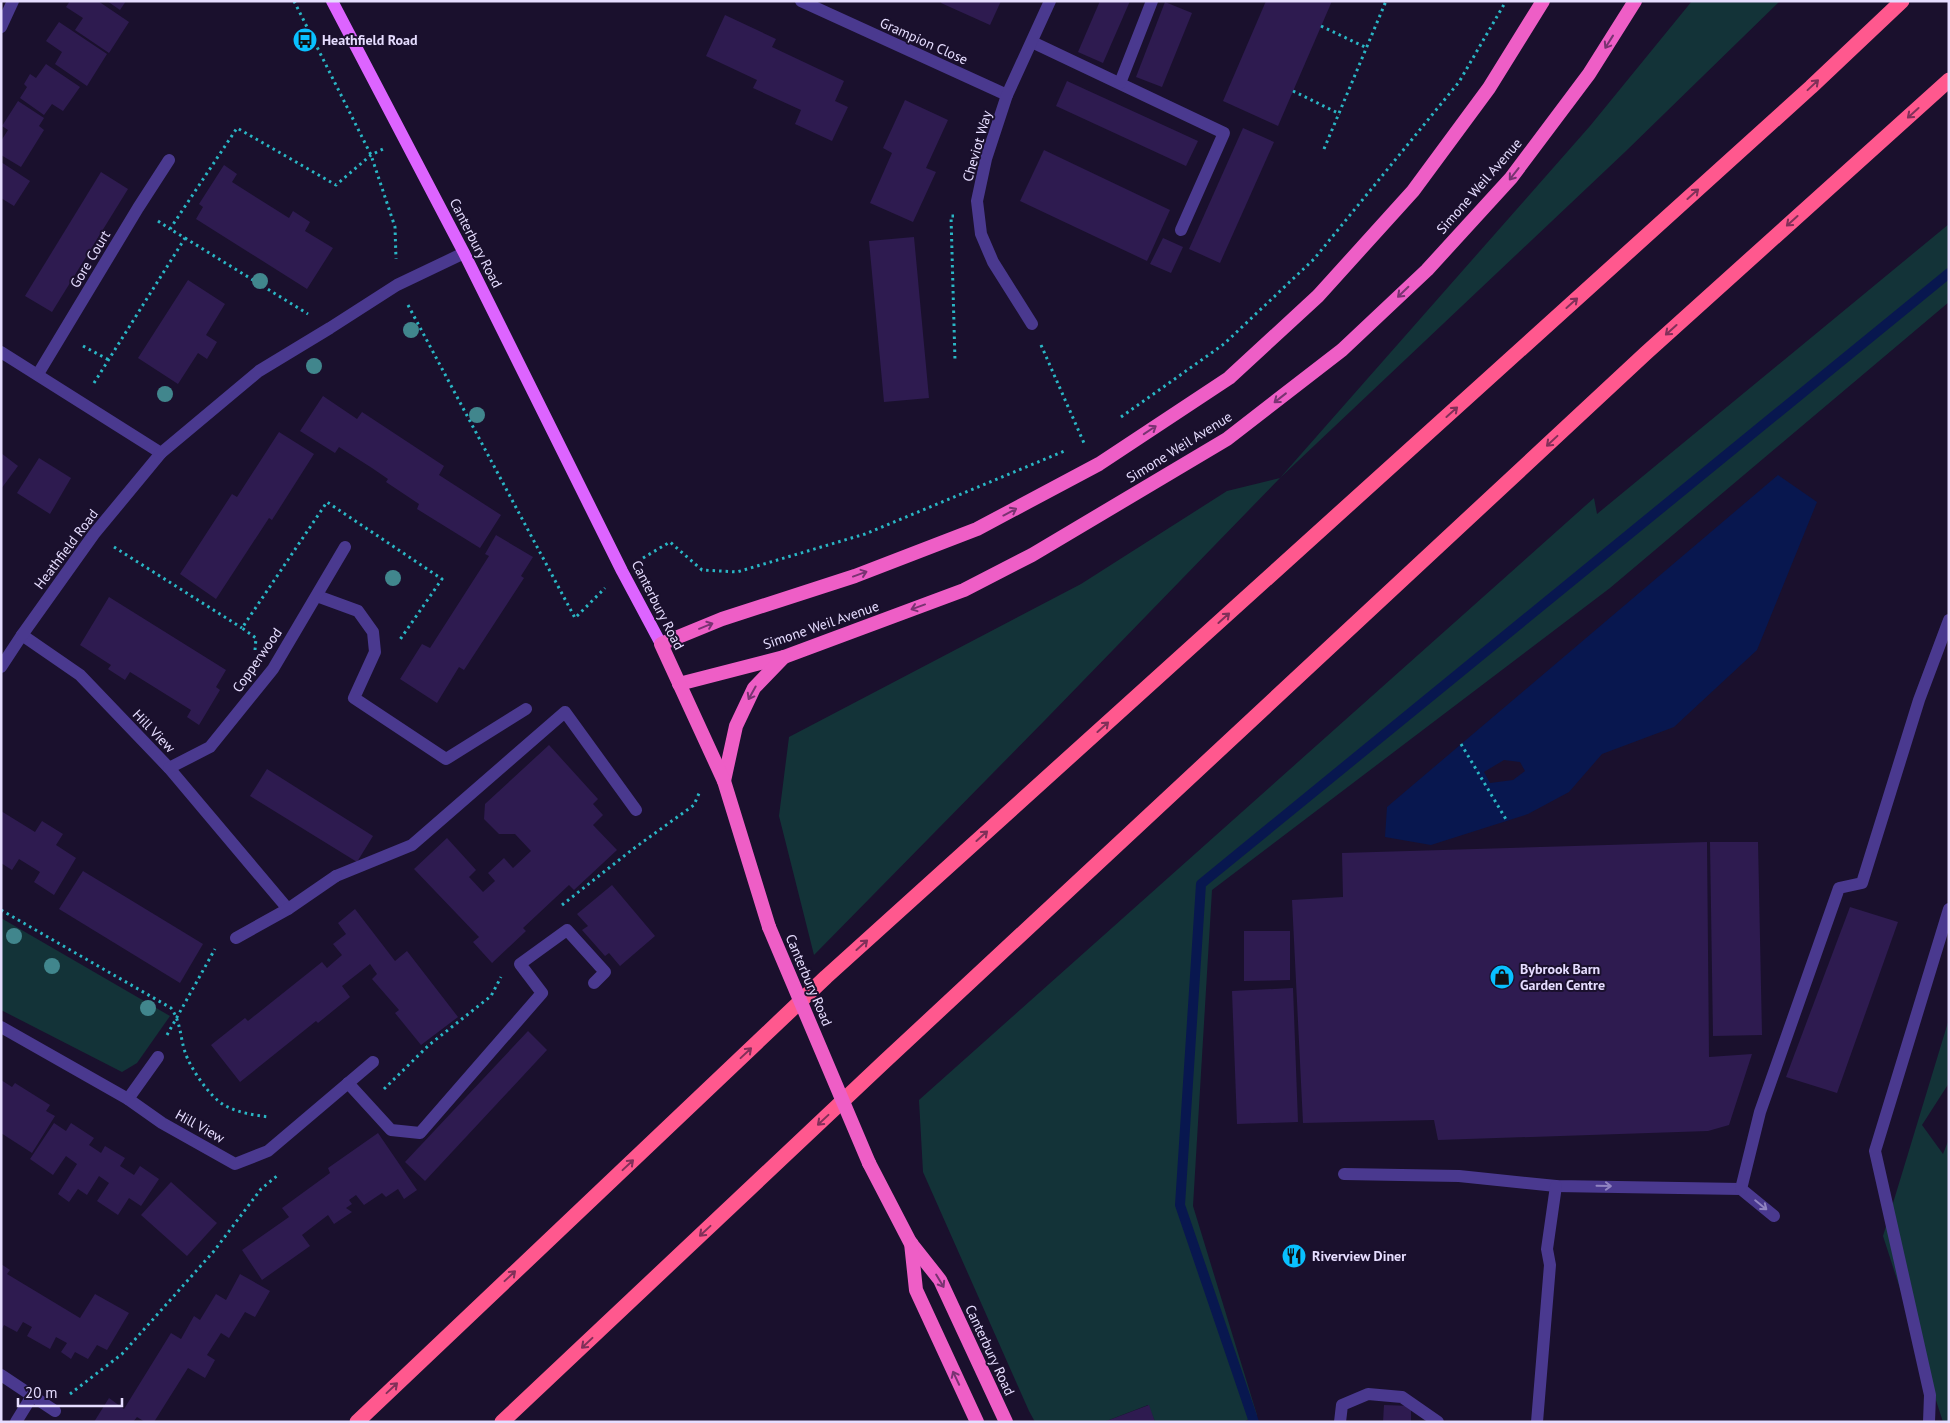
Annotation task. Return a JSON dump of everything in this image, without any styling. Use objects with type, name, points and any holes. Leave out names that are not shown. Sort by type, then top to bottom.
[{"type":"highway","name":"Simone Weil Avenue","points":[[661,644],[722,620],[855,576],[977,529],[1099,464],[1230,378],[1318,296],[1413,191],[1489,88],[1543,1]]},
{"type":"highway","name":"Simone Weil Avenue","points":[[679,684],[784,657],[964,590],[1032,555],[1227,439],[1342,350],[1427,270],[1511,178],[1589,74],[1635,1]]},
{"type":"highway","points":[[357,1422],[826,978],[1803,94],[1902,1]]},
{"type":"highway","points":[[502,1422],[1632,366],[1949,80]]},
{"type":"highway","name":"Canterbury Road","points":[[661,644],[724,781],[769,927],[869,1163],[910,1242],[940,1280],[1006,1422]]},
{"type":"highway","points":[[724,781],[736,726],[750,696],[754,688],[784,657]]},
{"type":"highway","name":"Canterbury Road","points":[[910,1242],[916,1290],[977,1422]]},
{"type":"main road","name":"Canterbury Road","points":[[332,1],[464,253],[622,572],[661,644]]},
{"type":"street","points":[[1,27],[13,1]]},
{"type":"street","name":"Grampion Close","points":[[801,1],[1007,95]]},
{"type":"street","name":"Cheviot Way","points":[[1032,324],[993,262],[981,234],[977,201],[986,159],[1007,95],[1050,1]]},
{"type":"street","points":[[1120,83],[1152,1]]},
{"type":"street","points":[[1032,42],[1224,133],[1181,230]]},
{"type":"street","name":"Gore Court","points":[[38,374],[168,160]]},
{"type":"street","name":"Heathfield Road","points":[[1,667],[94,534],[161,453],[259,370],[397,285],[464,253]]},
{"type":"street","points":[[1,352],[161,453]]},
{"type":"street","name":"Copperwood","points":[[169,768],[210,748],[273,669],[346,547]]},
{"type":"street","points":[[316,596],[358,611],[373,632],[375,652],[354,698],[446,759],[526,709]]},
{"type":"street","points":[[1741,1189],[1760,1112],[1839,888],[1862,883],[1919,700],[1949,620]]},
{"type":"street","name":"Hill View","points":[[22,635],[80,675],[169,768],[288,909]]},
{"type":"street","points":[[236,938],[288,909],[336,876],[412,845],[565,712],[636,810]]},
{"type":"street","points":[[1929,1422],[1930,1394],[1875,1151],[1949,909]]},
{"type":"street","points":[[348,1083],[391,1130],[420,1133],[542,993],[520,964],[567,930],[605,972],[594,983]]},
{"type":"street","name":"Hill View","points":[[1,1027],[128,1099],[162,1123],[235,1164],[268,1151],[373,1062]]},
{"type":"street","points":[[128,1099],[158,1057]]},
{"type":"street","points":[[1344,1174],[1459,1176],[1556,1186],[1741,1189],[1774,1216]]},
{"type":"street","points":[[1537,1422],[1550,1265],[1546,1249],[1556,1186]]},
{"type":"street","points":[[1,1375],[55,1411]]},
{"type":"street","points":[[1340,1422],[1342,1405],[1368,1394],[1402,1396],[1438,1422]]},
{"type":"street","points":[[16,1422],[32,1396]]},
{"type":"path","points":[[294,1],[371,155],[395,227],[397,285],[574,618],[622,572],[670,542],[702,570],[737,572],[865,534],[1074,447]]},
{"type":"path","points":[[1324,150],[1386,1]]},
{"type":"path","points":[[1115,421],[1224,344],[1314,259],[1459,82],[1506,1]]},
{"type":"path","points":[[1321,26],[1367,48]]},
{"type":"path","points":[[1293,91],[1340,114]]},
{"type":"path","points":[[330,328],[170,229],[237,128],[336,185],[371,155],[405,139]]},
{"type":"path","points":[[955,361],[951,216],[980,218]]},
{"type":"path","points":[[82,403],[185,238]]},
{"type":"path","points":[[1032,324],[1084,443],[1091,438]]},
{"type":"path","points":[[94,534],[242,628]]},
{"type":"path","points":[[1461,744],[1507,821]]},
{"type":"path","points":[[1,910],[171,1008],[177,1017],[185,1053],[200,1081],[223,1105],[249,1115],[280,1118],[294,1129]]},
{"type":"path","points":[[158,1057],[160,1048],[224,934],[236,938]]},
{"type":"path","points":[[366,1103],[390,1083]]},
{"type":"path","points":[[55,1411],[74,1389],[122,1354],[214,1251],[261,1189],[284,1170]]},
{"type":"green space","points":[[1692,1],[1780,1],[1626,151],[1280,478],[1590,126]]},
{"type":"green space","points":[[1949,224],[1949,302],[1610,588],[1212,890],[1193,1206],[1257,1415],[1243,1422],[1155,1422],[1148,1405],[1104,1422],[1035,1422],[923,1172],[919,1100],[1594,498],[1597,514]]},
{"type":"green space","points":[[1280,478],[814,955],[779,816],[789,737],[1081,584],[1227,491]]},
{"type":"green space","points":[[1,918],[170,1016],[137,1063],[122,1072],[1,1010]]},
{"type":"green space","points":[[1949,1019],[1949,1083],[1922,1125],[1943,1154],[1949,1139],[1949,1422],[1943,1422],[1883,1236]]},
{"type":"shaded area","points":[[1778,475],[1817,502],[1757,650],[1674,727],[1602,754],[1569,792],[1528,814],[1431,845],[1385,837],[1387,807]],"holes":[[[1504,760],[1520,762],[1525,771],[1513,780],[1490,783],[1484,772]]]},
{"type":"building","points":[[70,1],[98,1],[129,22],[109,53],[75,30],[83,18],[66,7]]},
{"type":"building","points":[[107,1],[126,1],[120,10]]},
{"type":"building","points":[[942,1],[1001,1],[990,25],[941,3]]},
{"type":"building","points":[[1100,1],[1130,1],[1103,63],[1078,52]]},
{"type":"building","points":[[1266,1],[1332,1],[1278,126],[1223,101]]},
{"type":"building","points":[[1165,2],[1192,13],[1162,87],[1136,77]]},
{"type":"building","points":[[725,15],[776,39],[772,47],[844,81],[835,101],[848,107],[832,141],[795,124],[801,110],[753,88],[757,80],[706,56]]},
{"type":"building","points":[[59,22],[107,54],[87,86],[55,64],[62,52],[46,41]]},
{"type":"building","points":[[46,64],[80,87],[63,111],[52,104],[44,115],[20,98],[27,87],[24,84],[30,74],[36,78]]},
{"type":"building","points":[[1067,81],[1198,141],[1186,166],[1056,106]]},
{"type":"building","points":[[905,100],[948,120],[926,168],[936,172],[913,222],[870,203],[892,153],[883,148]]},
{"type":"building","points":[[18,101],[44,118],[39,126],[44,130],[21,167],[1,155],[1,141],[8,130],[2,126]]},
{"type":"building","points":[[1243,128],[1274,142],[1220,263],[1189,249]]},
{"type":"building","points":[[1044,150],[1170,210],[1147,261],[1020,201]]},
{"type":"building","points":[[1,162],[30,181],[14,206],[1,198]]},
{"type":"building","points":[[224,165],[237,174],[232,182],[289,218],[293,211],[310,222],[305,231],[333,248],[307,289],[196,219],[203,207],[199,204]]},
{"type":"building","points":[[101,172],[128,189],[52,312],[25,296]]},
{"type":"building","points":[[914,237],[929,398],[884,402],[869,241]]},
{"type":"building","points":[[1163,238],[1183,247],[1171,273],[1150,264]]},
{"type":"building","points":[[188,280],[225,304],[206,335],[217,342],[207,359],[198,353],[178,384],[138,358]]},
{"type":"building","points":[[323,396],[357,419],[362,412],[444,466],[439,475],[501,515],[480,548],[417,509],[419,504],[386,482],[388,479],[372,468],[339,447],[335,453],[300,431]]},
{"type":"building","points":[[279,432],[314,454],[272,520],[269,518],[216,599],[180,574],[232,494],[237,497]]},
{"type":"building","points":[[1,453],[18,466],[1,489]]},
{"type":"building","points":[[39,458],[71,478],[50,514],[17,493]]},
{"type":"building","points":[[496,535],[533,557],[521,576],[524,578],[464,670],[459,667],[437,703],[400,679],[422,644],[430,648],[489,556],[485,554]]},
{"type":"building","points":[[109,597],[226,670],[216,687],[220,690],[199,725],[187,717],[191,710],[130,672],[125,680],[108,669],[111,665],[80,645]]},
{"type":"building","points":[[549,745],[598,799],[593,804],[603,815],[593,825],[617,850],[574,890],[569,885],[523,928],[526,931],[492,963],[473,942],[479,937],[414,869],[447,838],[476,870],[469,877],[483,892],[495,881],[488,873],[504,858],[513,868],[531,851],[515,834],[499,834],[484,819],[485,804]]},
{"type":"building","points":[[267,769],[373,836],[357,862],[250,796]]},
{"type":"building","points":[[1,811],[35,832],[42,821],[63,834],[56,845],[76,858],[54,895],[34,882],[40,872],[19,859],[12,870],[1,863]]},
{"type":"building","name":"Bybrook Barn Garden Centre","points":[[1707,842],[1709,1057],[1752,1054],[1729,1125],[1708,1131],[1438,1140],[1434,1120],[1303,1123],[1292,900],[1343,897],[1342,853]]},
{"type":"building","points":[[1710,842],[1758,842],[1762,1035],[1713,1036]]},
{"type":"building","points":[[83,871],[203,944],[180,983],[59,909]]},
{"type":"building","points":[[612,885],[655,936],[620,966],[609,953],[605,956],[582,930],[588,926],[577,914]]},
{"type":"building","points":[[1850,907],[1898,922],[1837,1093],[1786,1077]]},
{"type":"building","points":[[355,909],[395,961],[407,951],[458,1017],[421,1045],[395,1013],[399,1010],[372,979],[377,974],[370,964],[342,986],[350,997],[318,1023],[316,1021],[240,1082],[211,1045],[245,1018],[248,1021],[322,962],[327,968],[342,955],[333,944],[346,934],[338,923]]},
{"type":"building","points":[[1244,931],[1290,931],[1290,980],[1244,981]]},
{"type":"building","points":[[1293,988],[1298,1122],[1237,1124],[1232,991]]},
{"type":"building","points":[[528,1031],[547,1050],[425,1181],[405,1162]]},
{"type":"building","points":[[1,1080],[12,1087],[15,1083],[50,1105],[46,1111],[55,1116],[32,1153],[1,1133]]},
{"type":"building","points":[[54,1123],[66,1131],[71,1123],[94,1138],[89,1145],[101,1153],[105,1146],[125,1158],[120,1166],[134,1175],[140,1166],[159,1179],[141,1206],[129,1198],[118,1215],[97,1201],[109,1183],[99,1176],[87,1195],[78,1189],[69,1202],[58,1194],[77,1164],[66,1156],[53,1175],[30,1159]]},
{"type":"building","points":[[378,1133],[417,1190],[404,1199],[398,1189],[386,1197],[382,1193],[364,1205],[356,1195],[349,1200],[352,1204],[346,1208],[352,1212],[334,1224],[328,1215],[302,1235],[310,1246],[262,1280],[242,1250],[289,1217],[282,1208],[330,1173],[328,1168]]},
{"type":"building","points":[[171,1182],[217,1223],[187,1256],[141,1215]]},
{"type":"building","points":[[1,1264],[10,1270],[7,1274],[80,1318],[95,1294],[129,1313],[107,1350],[97,1345],[88,1359],[75,1352],[71,1359],[61,1352],[67,1343],[56,1337],[50,1349],[27,1336],[32,1327],[23,1322],[17,1332],[4,1325],[1,1331]]},
{"type":"building","points":[[240,1274],[270,1291],[255,1317],[245,1312],[229,1338],[221,1333],[207,1355],[215,1360],[205,1378],[188,1368],[154,1422],[145,1422],[137,1417],[133,1422],[94,1422],[109,1398],[124,1409],[171,1333],[181,1339],[194,1316],[200,1320],[216,1294],[226,1300]]},
{"type":"building","points":[[1149,1405],[1155,1422],[1104,1422]]},
{"type":"building","points":[[1384,1405],[1411,1406],[1411,1422],[1383,1422]]},
{"type":"waterway","points":[[1254,1422],[1180,1205],[1201,884],[1949,273]]},
{"type":"place","name":"Heathfield Road","points":[[305,40]]},
{"type":"place","name":"Bybrook Barn Garden Centre","points":[[1502,977]]},
{"type":"place","name":"Riverview Diner","points":[[1294,1256]]}]
